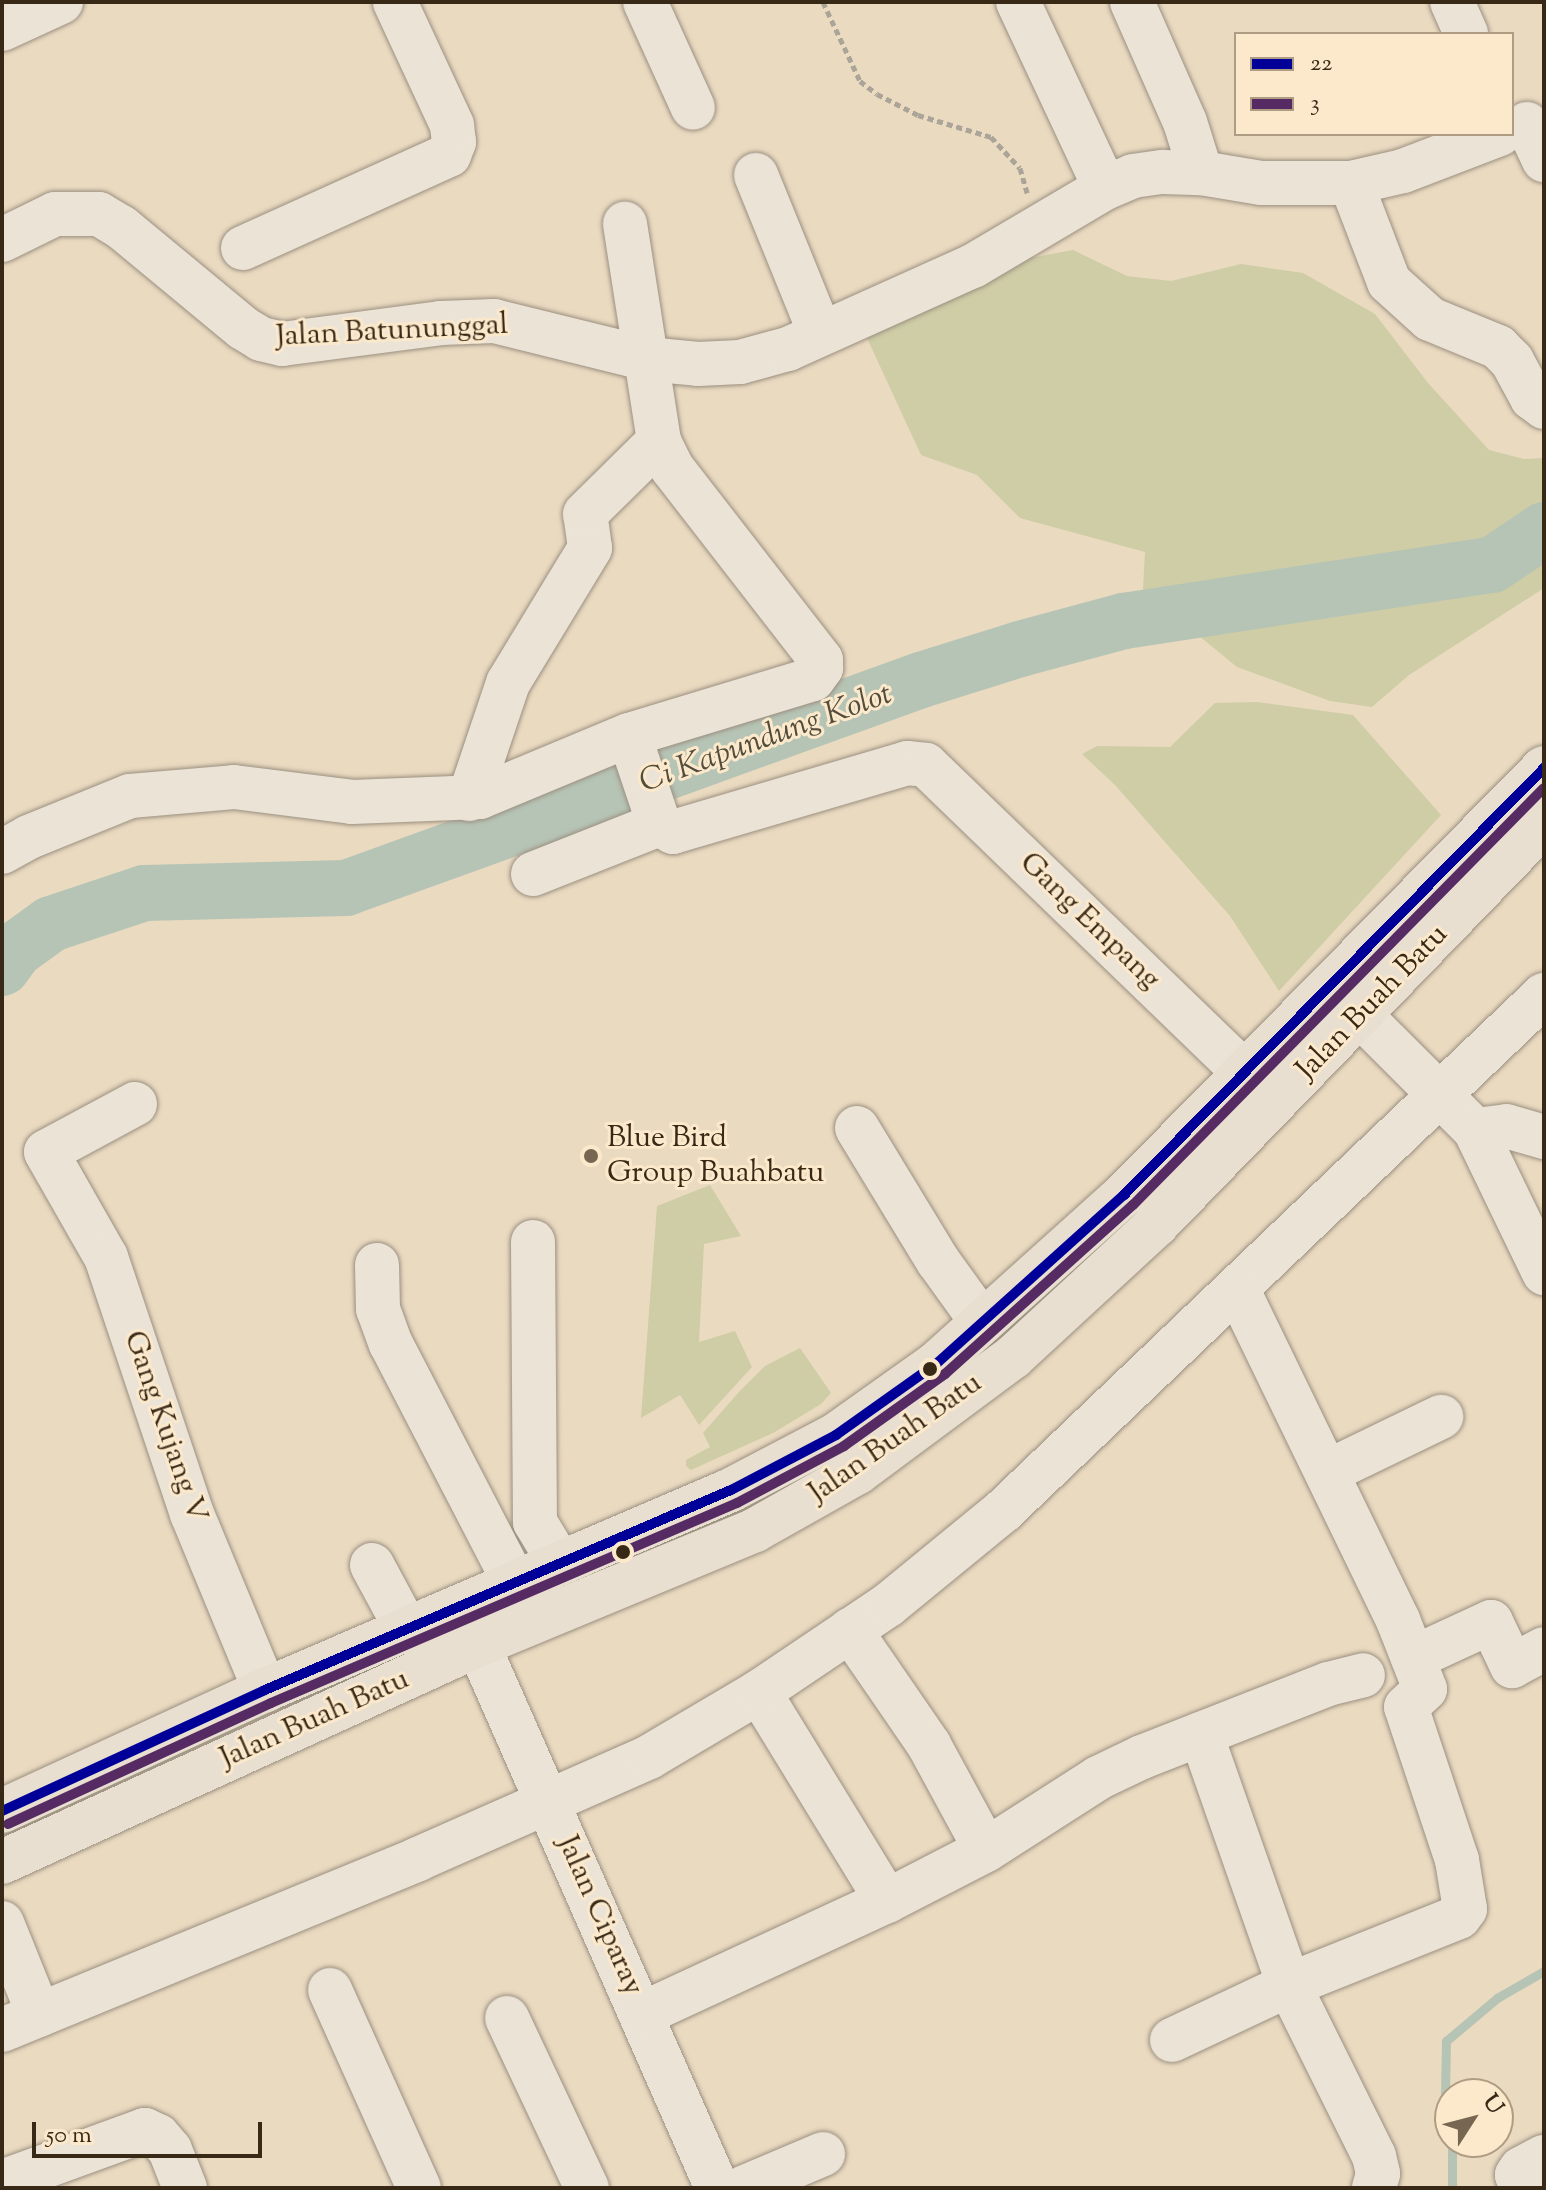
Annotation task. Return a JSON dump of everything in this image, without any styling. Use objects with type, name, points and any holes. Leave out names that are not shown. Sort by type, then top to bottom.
[{"type":"main road","name":"Jalan Buah Batu","points":[[2,1811],[265,1690],[731,1490],[836,1435],[936,1364],[1124,1195],[1544,768]]},
{"type":"main road","name":"Jalan Buah Batu","points":[[2,1862],[478,1645],[755,1530],[858,1472],[1013,1357],[1157,1224],[1210,1173],[1544,824]]},
{"type":"main road","points":[[1178,1143],[1183,1161],[1192,1169],[1210,1173]]},
{"type":"main road","points":[[1124,1195],[1145,1193],[1157,1204],[1157,1224]]},
{"type":"street","points":[[2,29],[61,2]]},
{"type":"street","points":[[243,248],[449,155],[454,142],[452,125],[395,2]]},
{"type":"street","points":[[645,2],[693,108]]},
{"type":"street","points":[[1018,2],[1105,188],[1133,176],[1163,172],[1201,173],[1261,183],[1351,183],[1403,171],[1525,133]]},
{"type":"street","points":[[1132,2],[1185,122],[1201,173]]},
{"type":"street","points":[[1452,2],[1465,32]]},
{"type":"street","points":[[756,175],[820,333]]},
{"type":"street","points":[[1351,183],[1389,282],[1430,319],[1486,341],[1505,352],[1538,403]]},
{"type":"street","name":"Jalan Batununggal","points":[[2,240],[55,214],[99,214],[121,227],[243,328],[261,339],[282,344],[441,323],[517,324],[647,359],[698,364],[740,362],[788,349],[973,266],[1105,188]]},
{"type":"street","points":[[2,852],[29,837],[130,796],[234,787],[352,802],[486,793],[635,752],[813,679],[821,668],[821,660],[672,468],[659,441],[625,224]]},
{"type":"street","points":[[486,793],[508,683],[590,548],[585,514],[659,441]]},
{"type":"street","points":[[533,874],[657,817],[635,752]]},
{"type":"street","name":"Gang Empang","points":[[657,817],[673,832],[686,830],[907,763],[919,762],[934,771],[1244,1072]]},
{"type":"street","points":[[2,1923],[21,2022],[549,1802],[676,1743],[759,1692],[888,1605],[1003,1511],[1544,995]]},
{"type":"street","points":[[1360,1015],[1475,1130],[1544,1273]]},
{"type":"street","name":"Gang Kujang V","points":[[135,1104],[46,1152],[106,1257],[192,1514],[265,1690]]},
{"type":"street","points":[[1475,1130],[1506,1126],[1544,1137]]},
{"type":"street","points":[[857,1128],[938,1261],[982,1322]]},
{"type":"street","points":[[533,1242],[535,1522],[559,1562]]},
{"type":"street","points":[[377,1265],[378,1309],[391,1344],[515,1583]]},
{"type":"street","points":[[1172,2040],[1289,1985],[1464,1913],[1466,1902],[1457,1860],[1406,1707],[1425,1689],[1327,1472],[1237,1289]]},
{"type":"street","points":[[1327,1472],[1441,1417]]},
{"type":"street","points":[[372,1565],[407,1630]]},
{"type":"street","points":[[1413,1658],[1491,1622],[1512,1666],[1544,1649]]},
{"type":"street","points":[[850,1630],[929,1745],[986,1850]]},
{"type":"street","name":"Jalan Ciparay","points":[[478,1645],[715,2185]]},
{"type":"street","points":[[642,2014],[887,1901],[986,1850],[1098,1778],[1328,1684],[1363,1675]]},
{"type":"street","points":[[759,1692],[887,1901]]},
{"type":"street","points":[[1201,1734],[1289,1985],[1374,2156],[1378,2174],[1374,2188]]},
{"type":"street","points":[[330,1990],[419,2188]]},
{"type":"street","points":[[507,2018],[587,2188]]},
{"type":"street","points":[[2,2182],[145,2130],[158,2136],[170,2150],[185,2188]]},
{"type":"street","points":[[715,2185],[823,2154]]},
{"type":"street","points":[[1522,2188],[1517,2175],[1521,2169],[1544,2157]]},
{"type":"path","points":[[823,2],[860,81],[877,94],[918,115],[991,137],[1001,147],[1020,168],[1037,229]]},
{"type":"green space","points":[[1073,250],[1127,276],[1171,281],[1241,264],[1303,273],[1375,314],[1428,383],[1489,450],[1524,459],[1544,458],[1544,588],[1409,675],[1372,707],[1330,701],[1237,667],[1143,590],[1145,552],[1020,518],[977,475],[921,455],[867,338],[1025,259]]},
{"type":"green space","points":[[1257,702],[1353,715],[1441,815],[1279,991],[1230,916],[1115,785],[1082,754],[1097,746],[1170,747],[1215,703]]},
{"type":"green space","points":[[710,1185],[741,1236],[704,1244],[699,1342],[735,1331],[752,1367],[699,1425],[680,1395],[641,1418],[657,1206]]},
{"type":"green space","points":[[800,1348],[831,1393],[821,1404],[773,1433],[691,1470],[686,1466],[686,1460],[710,1447],[703,1433],[739,1392],[765,1366]]},
{"type":"waterway","name":"Ci Kapundung Kolot","points":[[2,968],[15,950],[51,924],[144,893],[346,888],[921,680],[1020,649],[1124,621],[1492,565],[1544,530]]},
{"type":"waterway","points":[[1445,2078],[1446,2041],[1497,1998],[1544,1971]]},
{"type":"waterway","points":[[1452,2158],[1452,2188]]},
{"type":"transit line","name":"22","points":[[2,1811],[265,1690],[731,1490],[836,1435],[936,1364],[1124,1195],[1544,768]]},
{"type":"transit line","name":"3","points":[[8,1824],[271,1703],[737,1503],[844,1446],[945,1374],[1133,1205],[1544,788]]},
{"type":"place","name":"Blue Bird Group Buahbatu","points":[[591,1156]]}]
